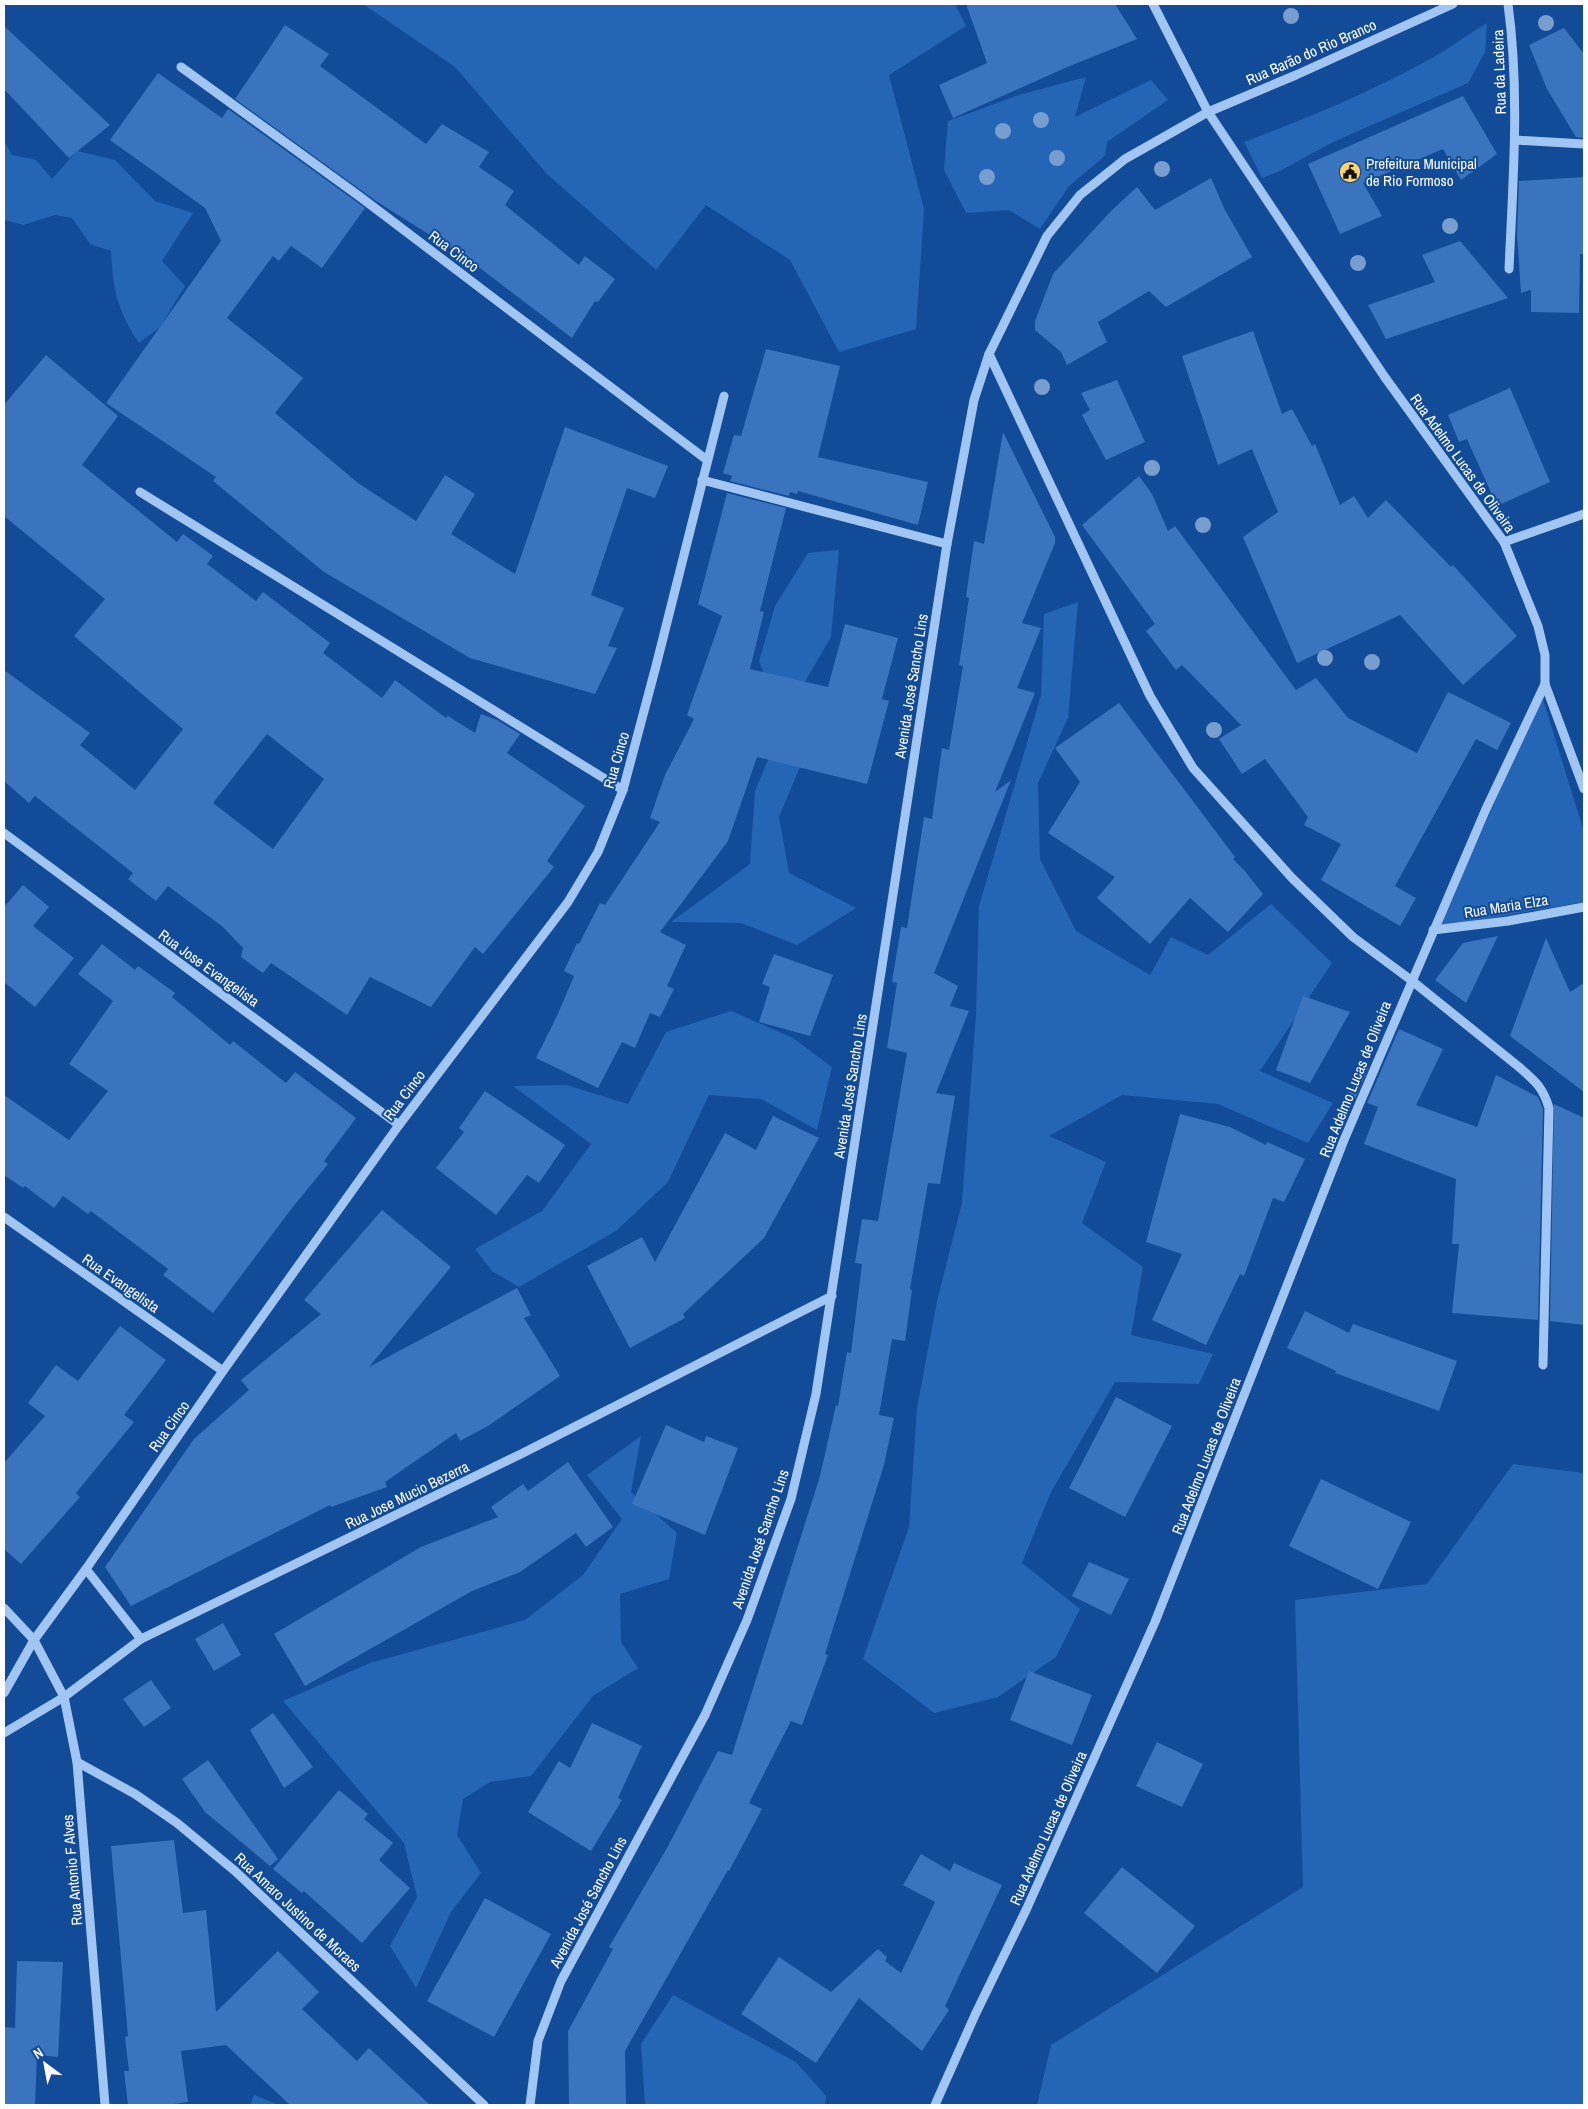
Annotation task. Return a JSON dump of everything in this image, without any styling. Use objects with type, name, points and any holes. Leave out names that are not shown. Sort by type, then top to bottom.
[{"type":"street","name":"Rua Adelmo Lucas de Oliveira","points":[[936,2105],[975,2014],[1027,1908],[1155,1622],[1344,1140],[1432,930],[1545,684],[1545,655],[1538,626],[1504,542],[1384,376],[1208,112],[1152,4]]},
{"type":"street","name":"Rua Barão do Rio Branco","points":[[1208,112],[1305,71],[1453,4]]},
{"type":"street","name":"Rua da Ladeira","points":[[1508,4],[1515,80],[1515,140],[1509,268]]},
{"type":"street","name":"Rua Cinco","points":[[181,67],[359,196],[707,460]]},
{"type":"street","name":"Avenida José Sancho Lins","points":[[530,2105],[538,2041],[561,1981],[705,1715],[747,1620],[791,1500],[816,1394],[832,1296],[947,544],[974,400],[989,354],[1047,236],[1080,195],[1125,159],[1208,112]]},
{"type":"street","points":[[1515,140],[1584,144]]},
{"type":"street","points":[[989,354],[1146,687],[1193,768],[1292,878],[1353,937],[1411,980],[1520,1067],[1545,1093],[1549,1108],[1543,1365]]},
{"type":"street","name":"Rua Cinco","points":[[4,1693],[34,1640],[86,1569],[223,1371],[399,1124],[568,902],[598,852],[623,790],[724,396]]},
{"type":"street","points":[[702,480],[947,544]]},
{"type":"street","points":[[140,492],[623,790]]},
{"type":"street","points":[[1504,542],[1584,514]]},
{"type":"street","points":[[1545,684],[1584,790]]},
{"type":"street","name":"Rua Jose Evangelista","points":[[4,833],[399,1124]]},
{"type":"street","name":"Rua Maria Elza","points":[[1432,930],[1508,921],[1584,907]]},
{"type":"street","name":"Rua Evangelista","points":[[4,1217],[223,1371]]},
{"type":"street","name":"Rua Jose Mucio Bezerra","points":[[4,1733],[64,1697],[142,1640],[521,1454],[832,1296]]},
{"type":"street","points":[[86,1569],[142,1640]]},
{"type":"street","name":"Rua Antonio F Alves","points":[[4,1608],[34,1640],[64,1697],[77,1762],[105,2105]]},
{"type":"street","name":"Rua Amaro Justino de Moraes","points":[[77,1762],[135,1794],[170,1818],[235,1871],[484,2105]]},
{"type":"shaded area","points":[[363,4],[955,4],[966,26],[889,75],[924,209],[916,329],[839,352],[790,260],[706,205],[656,270],[547,174],[455,67]]},
{"type":"shaded area","points":[[1487,23],[1485,52],[1468,83],[1333,142],[1280,171],[1262,178],[1244,142],[1316,114],[1387,82],[1432,58]]},
{"type":"shaded area","points":[[1086,77],[1075,117],[1151,80],[1168,100],[1107,142],[1105,156],[1069,186],[1040,229],[1009,210],[966,213],[944,170],[948,121],[1019,95]]},
{"type":"shaded area","points":[[4,141],[12,155],[36,160],[52,179],[77,151],[115,160],[155,201],[193,213],[162,261],[185,286],[160,327],[139,343],[121,309],[113,277],[111,251],[90,244],[72,218],[55,215],[23,225],[4,220]]},
{"type":"shaded area","points":[[839,550],[831,637],[787,713],[807,750],[779,817],[789,873],[856,908],[797,945],[741,923],[671,922],[750,864],[755,791],[783,724],[759,661],[775,606],[808,553]]},
{"type":"shaded area","points":[[1078,602],[1068,718],[1038,783],[1040,859],[1076,931],[1150,975],[1171,937],[1208,955],[1271,904],[1332,963],[1260,1071],[1333,1103],[1308,1143],[1218,1104],[1122,1095],[1049,1136],[1106,1162],[1082,1223],[1143,1267],[1131,1335],[1213,1354],[1199,1384],[1115,1382],[1051,1492],[1022,1563],[1080,1609],[1056,1657],[998,1697],[934,1713],[863,1659],[909,1527],[917,1408],[937,1301],[962,1203],[976,1014],[979,906],[1041,695],[1044,614]]},
{"type":"shaded area","points":[[1542,696],[1584,832],[1584,902],[1439,927]]},
{"type":"shaded area","points":[[731,1011],[793,1038],[832,1067],[817,1130],[761,1099],[709,1095],[668,1182],[616,1231],[519,1287],[492,1271],[475,1249],[542,1211],[591,1144],[513,1086],[567,1085],[628,1104],[666,1032]]},
{"type":"shaded area","points":[[641,1436],[631,1492],[677,1533],[669,1579],[620,1594],[621,1642],[638,1668],[593,1696],[531,1776],[490,1782],[463,1799],[457,1835],[481,1873],[451,1912],[416,1988],[390,1946],[417,1897],[404,1843],[283,1701],[370,1663],[525,1620],[583,1575],[622,1519],[587,1475]]},
{"type":"shaded area","points":[[1513,1464],[1584,1473],[1584,2105],[1037,2105],[1051,2045],[1303,1887],[1295,1600],[1427,1584]]},
{"type":"shaded area","points":[[673,1995],[796,2062],[826,2096],[825,2105],[645,2105],[641,2044]]},
{"type":"shaded area","points":[[254,2095],[279,2105],[250,2105]]},
{"type":"building","points":[[966,4],[1115,4],[1137,39],[1065,68],[953,118],[939,85],[987,63]]},
{"type":"building","points":[[285,25],[329,54],[320,66],[426,144],[442,124],[489,152],[479,167],[514,191],[505,205],[579,265],[585,256],[615,279],[598,302],[595,301],[572,338],[468,259],[376,201],[235,99]]},
{"type":"building","points":[[4,26],[110,125],[69,158],[4,89]]},
{"type":"building","points":[[1564,28],[1584,54],[1584,138],[1576,137],[1547,89],[1529,45]]},
{"type":"building","points":[[158,73],[222,118],[228,109],[365,208],[322,268],[291,246],[279,261],[273,256],[227,318],[303,378],[275,413],[358,483],[416,521],[445,475],[475,494],[451,534],[515,574],[565,427],[668,466],[655,498],[627,488],[591,595],[624,608],[608,646],[617,648],[595,694],[470,658],[324,572],[213,481],[216,477],[106,403],[221,241],[205,208],[110,140]]},
{"type":"building","name":"Prefeitura Municipal de Rio Formoso","points":[[1463,96],[1497,154],[1461,180],[1443,149],[1363,183],[1382,216],[1340,234],[1308,164]]},
{"type":"building","points":[[1584,177],[1584,254],[1580,254],[1579,313],[1531,312],[1531,290],[1521,293],[1517,234],[1519,181]]},
{"type":"building","points":[[1211,178],[1225,210],[1252,257],[1166,307],[1149,291],[1098,322],[1107,342],[1067,365],[1061,352],[1035,330],[1035,321],[1053,274],[1111,211],[1137,187],[1155,210]]},
{"type":"building","points":[[1460,241],[1508,298],[1386,339],[1368,305],[1435,282],[1422,255]]},
{"type":"building","points":[[1253,331],[1282,414],[1292,409],[1312,446],[1315,444],[1340,505],[1354,496],[1368,518],[1386,500],[1451,567],[1453,565],[1517,636],[1463,685],[1400,615],[1297,663],[1243,537],[1278,512],[1252,449],[1218,465],[1182,356]]},
{"type":"building","points":[[766,349],[840,366],[818,457],[928,482],[918,525],[798,491],[797,494],[790,492],[789,496],[730,481],[732,476],[723,473],[734,435],[741,436]]},
{"type":"building","points":[[46,355],[118,416],[82,465],[177,542],[183,534],[213,556],[207,564],[256,601],[263,592],[330,643],[323,653],[382,698],[395,680],[446,718],[448,716],[475,733],[481,714],[497,720],[520,734],[507,753],[585,806],[547,861],[554,867],[483,954],[475,947],[431,1007],[370,977],[347,1015],[271,963],[263,973],[241,957],[243,948],[223,927],[168,886],[156,901],[128,879],[133,873],[35,796],[29,803],[4,781],[4,670],[90,733],[80,745],[135,790],[183,729],[74,636],[105,599],[4,516],[4,405]],"holes":[[[267,734],[324,779],[273,849],[213,803]]]},
{"type":"building","points":[[1117,380],[1145,442],[1106,460],[1082,415],[1090,410],[1081,393]]},
{"type":"building","points":[[1510,388],[1550,482],[1497,506],[1467,439],[1459,442],[1448,415]]},
{"type":"building","points":[[1003,432],[1055,537],[1055,543],[1022,623],[1041,628],[1017,688],[1035,693],[995,792],[1011,780],[934,973],[958,986],[950,1006],[969,1011],[936,1093],[955,1096],[940,1184],[928,1183],[910,1289],[912,1290],[905,1341],[892,1339],[879,1415],[894,1418],[884,1465],[825,1654],[828,1655],[802,1725],[791,1721],[749,1803],[762,1809],[729,1871],[625,2051],[626,2105],[569,2105],[568,2031],[613,1949],[609,1947],[667,1848],[718,1751],[732,1755],[820,1476],[836,1405],[838,1406],[847,1352],[851,1353],[862,1264],[855,1263],[862,1219],[878,1221],[907,1053],[887,1048],[897,983],[892,982],[901,927],[907,928],[924,817],[932,819],[942,748],[949,750],[963,666],[959,665],[969,598],[966,597],[974,541],[984,544]]},
{"type":"building","points":[[1139,476],[1152,494],[1168,531],[1175,526],[1296,690],[1316,678],[1348,718],[1417,753],[1448,692],[1511,723],[1497,750],[1476,739],[1395,886],[1416,898],[1400,926],[1321,880],[1341,844],[1304,825],[1308,817],[1265,759],[1242,774],[1219,739],[1241,725],[1182,665],[1176,670],[1146,631],[1155,624],[1082,525]]},
{"type":"building","points":[[727,493],[786,508],[760,611],[764,612],[750,669],[828,687],[845,624],[898,638],[882,699],[889,701],[867,784],[757,757],[728,841],[660,932],[686,945],[667,986],[674,989],[660,1017],[650,1013],[635,1048],[622,1042],[598,1088],[536,1058],[574,976],[564,971],[577,943],[579,944],[600,903],[605,905],[660,822],[650,818],[665,775],[694,719],[687,715],[722,616],[698,604]]},
{"type":"building","points":[[1119,703],[1235,857],[1233,859],[1263,894],[1228,932],[1190,898],[1150,944],[1097,898],[1115,877],[1048,833],[1080,782],[1055,748]]},
{"type":"building","points":[[23,885],[49,907],[33,926],[74,958],[35,1007],[4,982],[4,903],[6,905]]},
{"type":"building","points":[[1498,936],[1466,1003],[1435,980],[1463,943]]},
{"type":"building","points":[[1546,938],[1570,992],[1584,983],[1584,1092],[1510,1036]]},
{"type":"building","points":[[102,944],[135,970],[138,966],[175,993],[172,997],[230,1045],[233,1041],[286,1083],[295,1072],[356,1118],[324,1161],[328,1164],[292,1208],[213,1313],[163,1275],[168,1269],[91,1211],[88,1214],[63,1196],[54,1208],[25,1186],[23,1188],[4,1175],[4,1095],[69,1140],[108,1091],[69,1064],[113,1001],[78,974]]},
{"type":"building","points":[[774,954],[833,975],[810,1036],[759,1022],[770,987],[762,984]]},
{"type":"building","points":[[1303,996],[1350,1012],[1310,1083],[1276,1070]]},
{"type":"building","points":[[1399,1029],[1443,1049],[1416,1105],[1477,1127],[1496,1075],[1538,1097],[1543,1109],[1538,1320],[1452,1313],[1459,1244],[1452,1244],[1456,1179],[1364,1144],[1378,1107],[1367,1103]]},
{"type":"building","points":[[1369,1066],[1355,1099],[1346,1096]]},
{"type":"building","points":[[485,1091],[565,1145],[539,1183],[527,1175],[496,1215],[436,1168],[464,1132],[459,1128]]},
{"type":"building","points":[[1554,1104],[1584,1118],[1584,1325],[1550,1321]]},
{"type":"building","points":[[1180,1114],[1230,1127],[1266,1145],[1267,1142],[1305,1159],[1284,1202],[1273,1198],[1244,1276],[1240,1274],[1206,1345],[1152,1320],[1182,1254],[1146,1242]]},
{"type":"building","points":[[773,1116],[819,1138],[764,1238],[683,1314],[685,1318],[630,1348],[587,1266],[642,1237],[655,1262],[725,1133],[756,1150]]},
{"type":"building","points":[[382,1210],[451,1267],[369,1367],[517,1288],[531,1315],[524,1318],[560,1376],[488,1426],[460,1441],[456,1433],[385,1482],[387,1487],[331,1507],[330,1505],[131,1606],[105,1567],[194,1439],[249,1390],[241,1380],[321,1314],[304,1300]]},
{"type":"building","points":[[1305,1311],[1349,1333],[1353,1324],[1457,1361],[1439,1411],[1335,1373],[1336,1371],[1287,1348]]},
{"type":"building","points":[[120,1326],[166,1360],[124,1415],[134,1422],[76,1493],[80,1497],[21,1564],[4,1549],[4,1463],[45,1416],[28,1403],[56,1365],[78,1381]]},
{"type":"building","points":[[1116,1397],[1172,1426],[1125,1517],[1069,1488]]},
{"type":"building","points":[[666,1425],[704,1442],[706,1436],[738,1448],[705,1535],[632,1504]]},
{"type":"building","points":[[568,1462],[613,1527],[586,1547],[576,1533],[520,1572],[472,1591],[305,1686],[274,1634],[421,1547],[498,1517],[491,1507],[523,1484],[528,1491]]},
{"type":"building","points":[[1321,1479],[1411,1522],[1378,1589],[1289,1546]]},
{"type":"building","points":[[1089,1562],[1129,1579],[1111,1615],[1072,1596]]},
{"type":"building","points":[[223,1623],[241,1655],[214,1671],[195,1639]]},
{"type":"building","points":[[1029,1671],[1092,1695],[1072,1745],[1010,1720]]},
{"type":"building","points":[[151,1680],[171,1708],[144,1727],[123,1699]]},
{"type":"building","points":[[273,1713],[313,1767],[284,1788],[250,1730]]},
{"type":"building","points":[[592,1723],[642,1746],[618,1798],[622,1800],[591,1851],[528,1812],[559,1761],[570,1768]]},
{"type":"building","points":[[1157,1742],[1203,1764],[1182,1807],[1136,1786]]},
{"type":"building","points":[[208,1760],[278,1859],[270,1866],[205,1812],[182,1779]]},
{"type":"building","points":[[339,1790],[368,1814],[364,1819],[393,1843],[379,1860],[410,1888],[362,1943],[304,1891],[302,1893],[273,1869]]},
{"type":"building","points":[[174,1840],[183,1913],[206,1910],[216,2012],[278,1951],[319,1992],[302,2009],[357,2061],[369,2048],[430,2105],[290,2105],[226,2045],[181,2051],[188,2102],[167,2105],[128,2105],[124,2071],[129,2071],[125,2037],[128,2036],[111,1846]]},
{"type":"building","points":[[921,1854],[950,1871],[954,1863],[1002,1885],[945,2006],[949,2010],[922,2051],[859,1998],[816,2063],[741,2014],[779,1957],[831,1992],[878,1949],[887,1957],[885,1961],[901,1973],[935,1902],[903,1885]]},
{"type":"building","points":[[1122,1867],[1195,1926],[1157,1973],[1084,1913]]},
{"type":"building","points":[[485,1898],[551,1934],[494,2037],[427,2001]]},
{"type":"building","points":[[17,1961],[63,1962],[58,2057],[37,2055],[35,2105],[4,2104],[4,2027],[15,2028]]},
{"type":"place","name":"Prefeitura Municipal de Rio Formoso","points":[[1350,172]]}]
